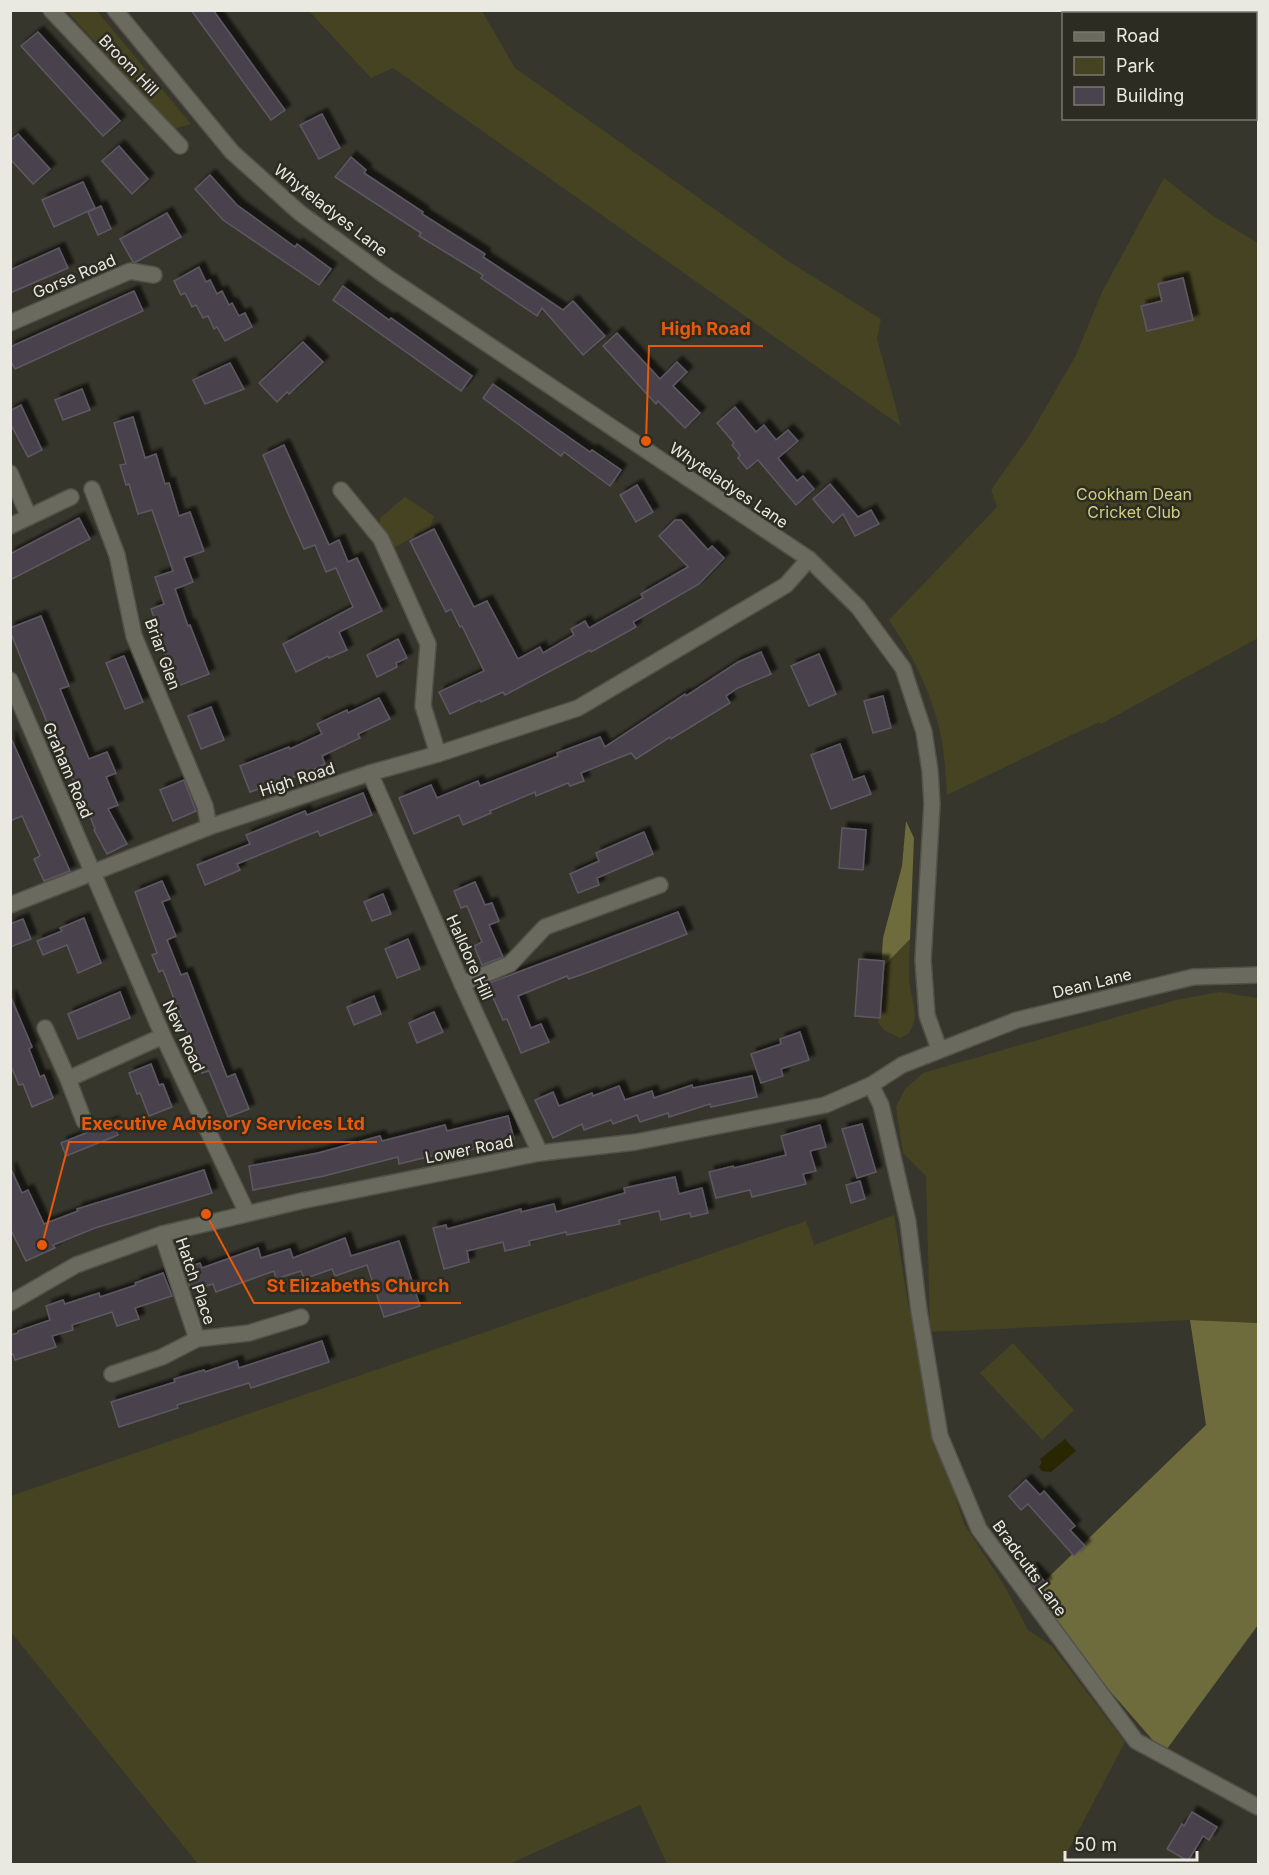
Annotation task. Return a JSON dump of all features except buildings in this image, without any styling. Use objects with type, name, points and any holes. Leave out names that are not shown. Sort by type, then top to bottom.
[{"type":"street","name":"Broom Hill","points":[[51,10],[180,146]]},
{"type":"street","name":"Whyteladyes Lane","points":[[115,10],[232,152],[300,213],[394,281],[808,559],[858,607],[903,668],[924,732],[932,804],[923,960],[927,1016],[939,1049]]},
{"type":"street","name":"Gorse Road","points":[[10,323],[129,271],[154,275]]},
{"type":"street","points":[[10,473],[29,517]]},
{"type":"street","name":"Briar Glen","points":[[92,489],[117,555],[134,636],[205,806],[209,827]]},
{"type":"street","points":[[341,490],[381,539],[428,644],[423,706],[438,754]]},
{"type":"street","points":[[10,526],[71,497]]},
{"type":"street","name":"High Road","points":[[10,905],[209,827],[370,773],[438,754],[578,708],[786,585],[808,559]]},
{"type":"street","name":"Graham Road","points":[[10,680],[92,873]]},
{"type":"street","name":"Halldore Hill","points":[[370,773],[462,984],[540,1153]]},
{"type":"street","name":"New Road","points":[[92,873],[164,1036],[247,1213]]},
{"type":"street","points":[[462,984],[510,964],[545,927],[660,885]]},
{"type":"street","name":"Dean Lane","points":[[939,1049],[1017,1020],[1193,977],[1258,975]]},
{"type":"street","points":[[45,1028],[84,1121]]},
{"type":"street","points":[[68,1079],[164,1036]]},
{"type":"street","name":"Lower Road","points":[[10,1303],[76,1265],[162,1234],[247,1213],[540,1153],[636,1142],[825,1105],[871,1085],[902,1065],[939,1049]]},
{"type":"street","name":"Bradcutts Lane","points":[[871,1085],[880,1105],[908,1222],[919,1311],[940,1436],[979,1528],[1136,1741],[1258,1807]]},
{"type":"street","name":"Hatch Place","points":[[162,1234],[197,1339]]},
{"type":"street","name":"Hatch Place","points":[[112,1374],[162,1357],[197,1339],[249,1333],[301,1317]]},
{"type":"green space","points":[[67,11],[97,11],[191,124],[174,129]]},
{"type":"green space","points":[[309,11],[482,11],[515,68],[788,261],[881,319],[877,339],[901,426],[393,68],[371,78]]},
{"type":"green space","name":"Cookham Dean Cricket Club","points":[[1164,178],[1213,216],[1258,243],[1258,638],[1101,724],[1099,722],[947,795],[943,748],[930,697],[916,665],[889,620],[997,507],[991,490],[1031,433],[1076,355],[1102,292]]},
{"type":"green space","points":[[405,497],[434,516],[430,528],[393,548],[380,526],[380,518]]},
{"type":"green space","points":[[910,939],[909,978],[915,1013],[908,1034],[900,1038],[884,1030],[878,1022],[881,969]]},
{"type":"green space","points":[[1219,992],[1258,998],[1258,1323],[1190,1320],[930,1332],[926,1176],[903,1153],[896,1107],[905,1089],[923,1073],[1176,1000]]},
{"type":"green space","points":[[894,1215],[908,1303],[940,1446],[964,1524],[1004,1585],[1028,1630],[1052,1646],[1125,1742],[1061,1864],[667,1864],[640,1805],[509,1864],[198,1864],[11,1632],[11,1496],[806,1221],[814,1245]]},
{"type":"green space","points":[[1013,1343],[1074,1410],[1042,1440],[980,1373]]},
{"type":"shaded area","points":[[906,821],[914,838],[910,939],[881,969],[883,938],[902,866]]},
{"type":"shaded area","points":[[1190,1320],[1258,1323],[1258,1625],[1164,1753],[1028,1597],[1206,1425]]},
{"type":"shaded area","points":[[1065,1439],[1076,1451],[1051,1472],[1042,1471],[1039,1467],[1042,1462],[1040,1459]]},
{"type":"place","name":"High Road","points":[[646,441]]},
{"type":"place","name":"St Elizabeths Church","points":[[206,1214]]},
{"type":"place","name":"Executive Advisory Services Ltd","points":[[42,1245]]}]
